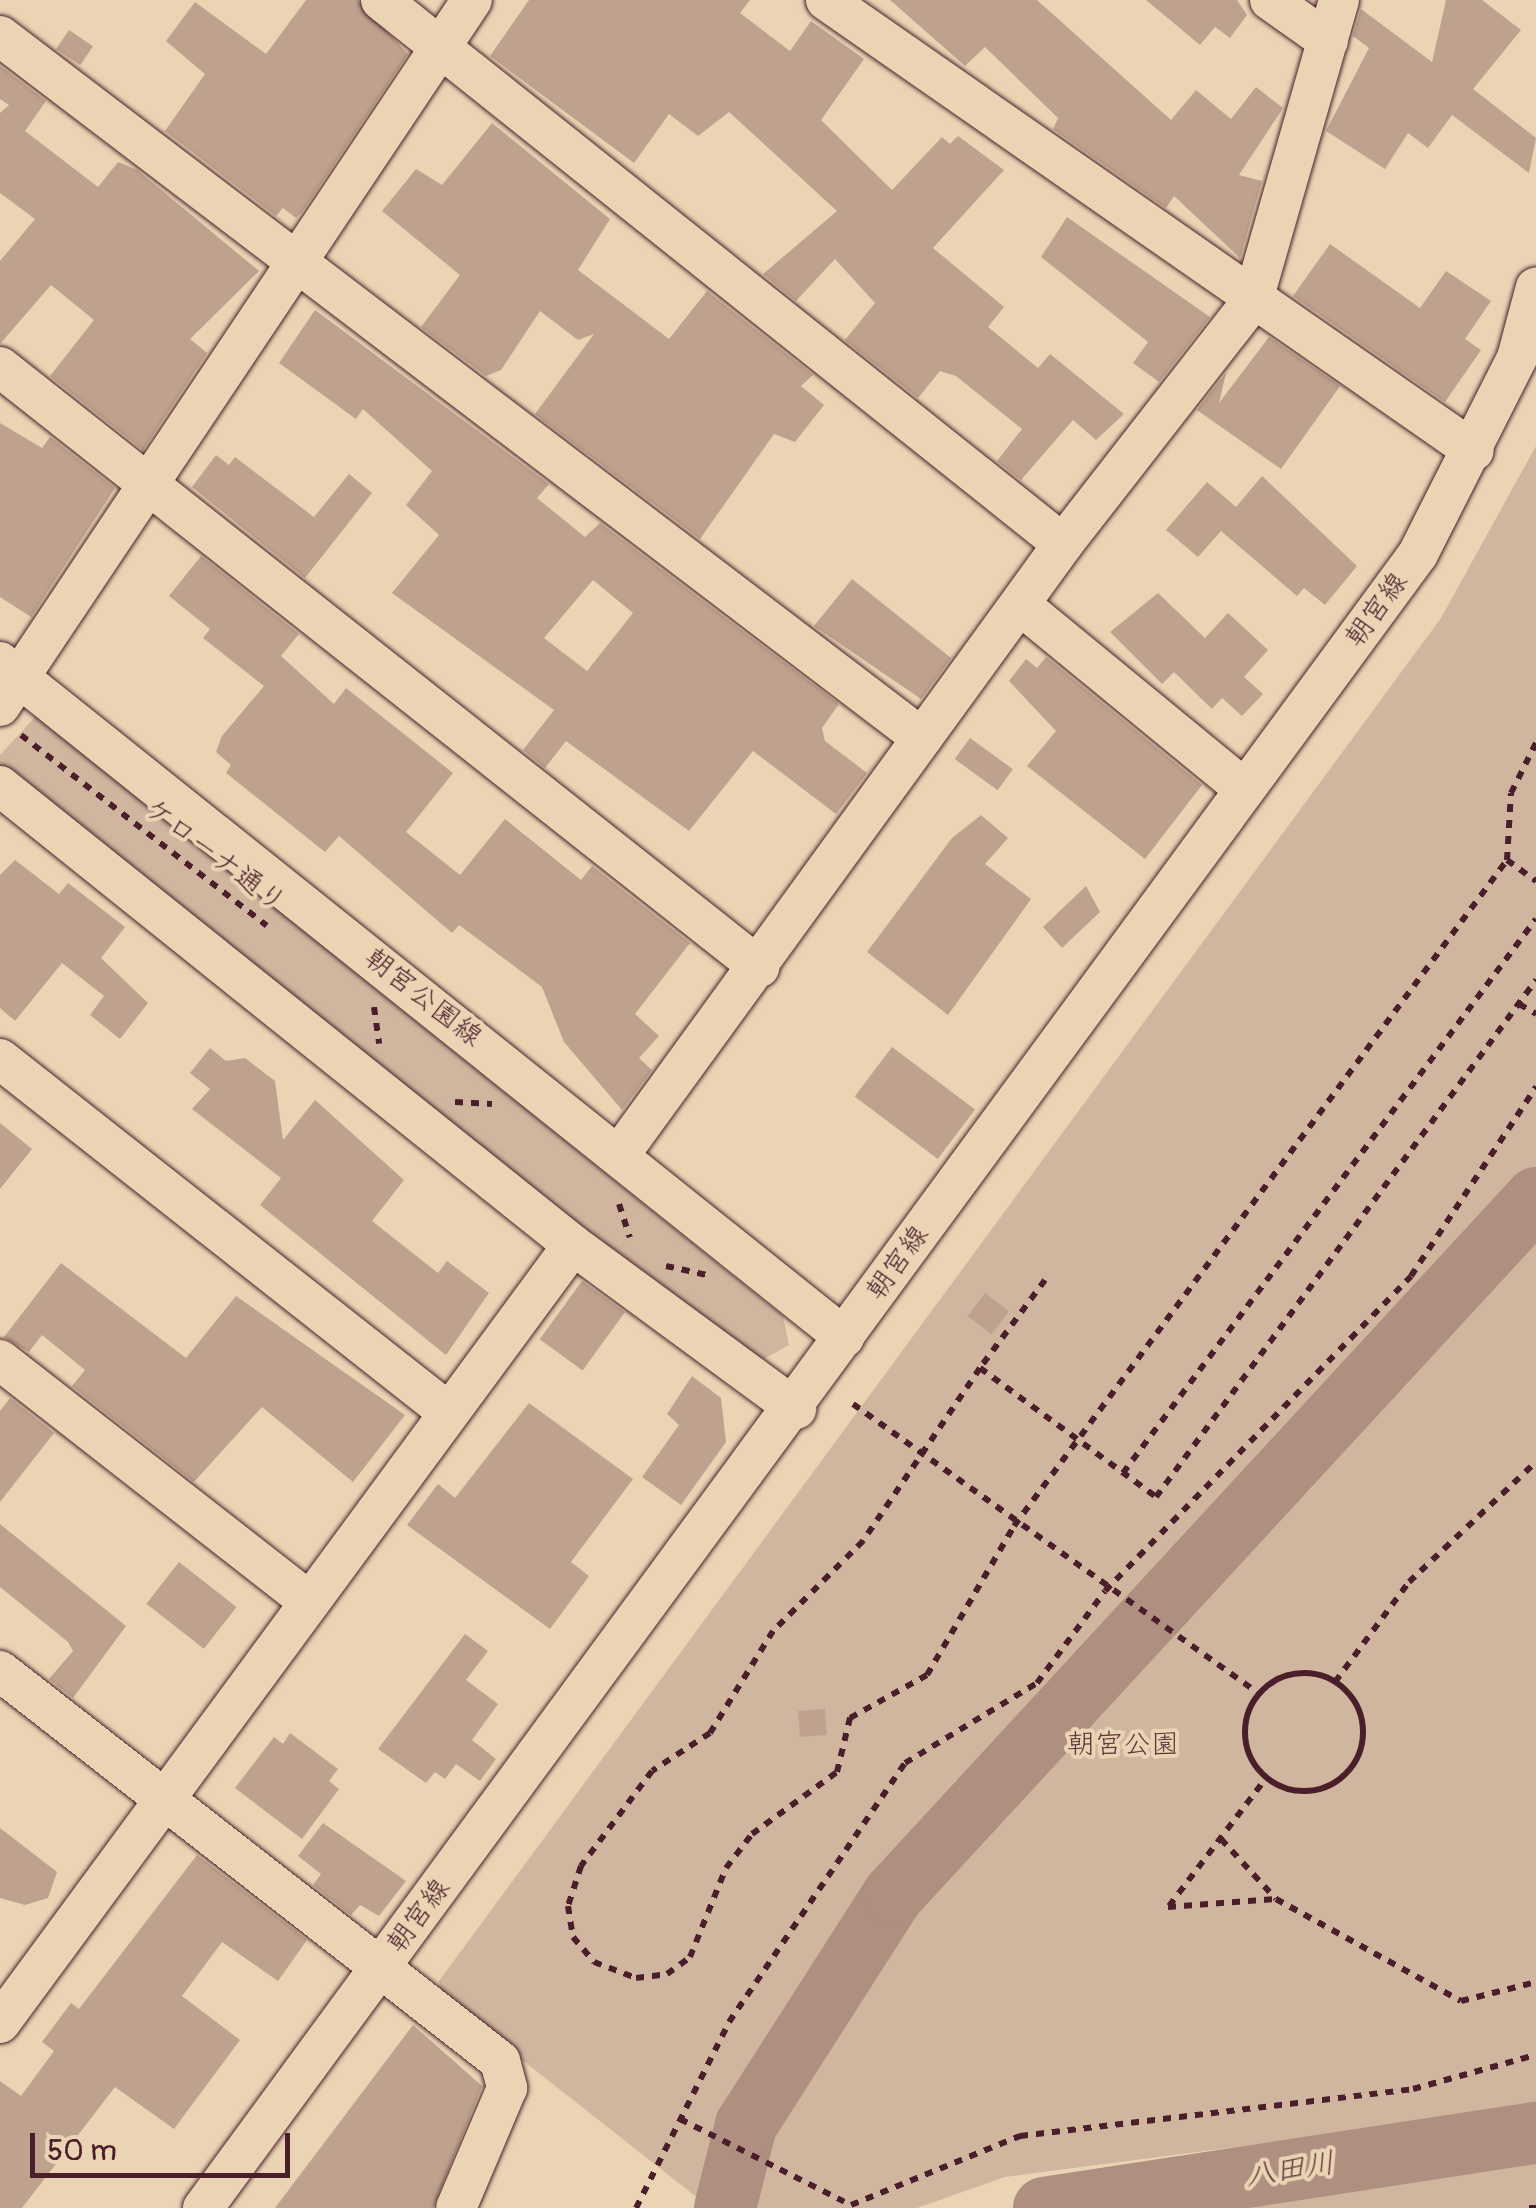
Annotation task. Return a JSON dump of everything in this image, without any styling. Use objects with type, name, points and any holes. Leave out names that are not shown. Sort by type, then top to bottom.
[{"type":"street","points":[[381,0],[443,44],[1063,544]]},
{"type":"street","points":[[8,694],[472,0]]},
{"type":"street","points":[[826,0],[1474,451]]},
{"type":"street","points":[[1270,0],[1328,41]]},
{"type":"street","points":[[614,1170],[922,738],[1024,608],[1063,544],[1252,300],[1339,0]]},
{"type":"street","points":[[0,36],[922,738]]},
{"type":"street","name":"朝宮線","points":[[202,2208],[796,1408],[844,1337],[1418,554],[1474,451],[1517,358],[1536,287]]},
{"type":"street","points":[[0,366],[759,967]]},
{"type":"street","points":[[1024,608],[1244,789]]},
{"type":"street","name":"朝宮公園線","points":[[8,694],[614,1170],[844,1337]]},
{"type":"street","points":[[0,786],[573,1245],[796,1408]]},
{"type":"street","points":[[0,1059],[448,1412]]},
{"type":"street","points":[[0,2023],[12,1979],[163,1798],[573,1245]]},
{"type":"street","points":[[0,1360],[308,1601]]},
{"type":"street","points":[[0,1671],[500,2061],[508,2088],[456,2208]]},
{"type":"path","name":"ケローナ通り","points":[[8,694],[287,935]]},
{"type":"path","points":[[1045,1280],[916,1454],[863,1541],[772,1631],[710,1733],[652,1771],[581,1866],[568,1906],[573,1938],[594,1962],[636,1978],[667,1974],[690,1957],[726,1868],[752,1834],[837,1772],[850,1718],[926,1675],[1014,1526],[1507,860],[1512,793],[1536,743]]},
{"type":"path","points":[[1507,860],[1536,881]]},
{"type":"path","points":[[1123,1473],[1536,918]]},
{"type":"path","points":[[980,1368],[1156,1497],[1536,980]]},
{"type":"path","points":[[373,1001],[380,1047],[393,1058]]},
{"type":"path","points":[[1519,1004],[1536,1014]]},
{"type":"path","points":[[636,2208],[730,2022],[905,1762],[1037,1684],[1106,1591],[1411,1276],[1536,1087]]},
{"type":"path","points":[[446,1102],[500,1104]]},
{"type":"path","points":[[614,1170],[620,1228],[645,1252]]},
{"type":"path","points":[[658,1264],[722,1286]]},
{"type":"path","points":[[853,1404],[1014,1526],[1260,1694]]},
{"type":"path","points":[[1336,1682],[1409,1582],[1536,1462]]},
{"type":"path","points":[[1304,1673],[1336,1682],[1362,1722],[1352,1767],[1312,1790],[1267,1778],[1246,1737],[1260,1694],[1304,1673]]},
{"type":"path","points":[[1267,1778],[1168,1907],[1276,1899]]},
{"type":"path","points":[[1221,1838],[1276,1899],[1462,2001],[1536,1982]]},
{"type":"path","points":[[680,2119],[851,2205],[1020,2136],[1412,2090],[1536,2055]]},
{"type":"green space","name":"朝宮公園","points":[[1536,446],[1536,2108],[1005,2177],[917,2208],[726,2208],[699,2199],[441,1996],[439,1981],[1441,618]]},
{"type":"green space","points":[[36,716],[783,1316],[789,1345],[755,1364],[0,773],[0,755]]},
{"type":"green space","points":[[1536,2161],[1536,2208],[1172,2208],[1313,2193]]},
{"type":"building","points":[[306,0],[358,0],[408,54],[296,218],[283,208],[276,216],[165,131],[205,74],[166,41],[195,2],[266,54]]},
{"type":"building","points":[[529,0],[750,0],[740,13],[790,51],[811,21],[864,59],[821,120],[892,190],[942,137],[950,144],[958,136],[1004,170],[933,248],[1004,307],[988,327],[1038,368],[1050,354],[1124,414],[1096,440],[1073,420],[1021,480],[997,461],[1022,429],[956,376],[940,371],[918,398],[845,340],[875,303],[835,259],[796,301],[763,274],[837,211],[729,112],[698,136],[669,114],[634,163],[490,56]]},
{"type":"building","points":[[890,0],[1037,0],[1171,120],[1196,90],[1231,119],[1256,87],[1283,108],[1239,175],[1262,181],[1240,258],[1174,196],[1166,208],[1053,129],[1058,118],[985,47],[965,66]]},
{"type":"building","points":[[1146,0],[1237,0],[1247,15],[1230,38],[1215,27],[1200,45]]},
{"type":"building","points":[[1446,0],[1482,0],[1521,30],[1473,89],[1536,138],[1529,173],[1452,115],[1428,148],[1408,133],[1385,169],[1326,131],[1369,48],[1353,36],[1361,9],[1432,62]]},
{"type":"building","points":[[69,30],[93,46],[80,65],[56,49]]},
{"type":"building","points":[[0,66],[46,101],[25,131],[98,187],[118,162],[137,170],[259,271],[190,339],[207,353],[143,450],[50,376],[94,320],[51,285],[0,344],[0,261],[35,219],[0,193],[0,113],[9,105],[0,99]]},
{"type":"building","points":[[492,123],[610,219],[578,270],[669,339],[707,291],[813,375],[801,386],[824,405],[795,442],[774,434],[700,539],[535,414],[594,334],[578,340],[540,311],[501,370],[486,376],[421,327],[460,275],[382,211],[416,169],[442,185]]},
{"type":"building","points":[[1067,217],[1210,317],[1159,382],[1133,363],[1148,342],[1041,257]]},
{"type":"building","points":[[1330,244],[1420,308],[1446,271],[1491,301],[1465,339],[1481,350],[1445,402],[1293,296]]},
{"type":"building","points":[[315,310],[549,484],[537,498],[585,537],[600,523],[839,704],[822,728],[825,741],[867,773],[836,814],[753,751],[689,831],[566,741],[545,768],[523,750],[554,710],[392,593],[439,535],[406,505],[432,471],[363,409],[356,419],[279,363]],"holes":[[[593,580],[633,613],[587,671],[544,638]]]},
{"type":"building","points":[[1269,337],[1340,386],[1281,469],[1197,410],[1226,373],[1219,403]]},
{"type":"building","points":[[0,423],[42,448],[50,437],[115,488],[31,617],[0,597]]},
{"type":"building","points":[[216,455],[229,465],[235,457],[314,517],[349,474],[372,493],[305,578],[192,487]]},
{"type":"building","points":[[1262,476],[1357,566],[1325,605],[1304,588],[1297,596],[1221,531],[1198,557],[1166,530],[1207,482],[1236,507]]},
{"type":"building","points":[[201,556],[299,634],[281,656],[334,704],[346,688],[453,773],[406,832],[460,875],[505,819],[581,880],[592,866],[690,943],[635,1014],[659,1036],[639,1058],[652,1070],[622,1110],[564,1042],[542,987],[459,925],[452,933],[339,836],[325,852],[226,773],[231,765],[216,752],[222,736],[264,686],[203,638],[210,629],[169,596]]},
{"type":"building","points":[[852,579],[951,658],[921,699],[814,626]]},
{"type":"building","points":[[1158,593],[1205,638],[1228,613],[1268,650],[1244,677],[1263,694],[1242,716],[1222,698],[1212,709],[1174,672],[1162,684],[1110,632]]},
{"type":"building","points":[[1046,657],[1202,785],[1145,859],[1027,766],[1056,731],[1009,681],[1026,659],[1037,668]]},
{"type":"building","points":[[970,738],[1013,769],[998,790],[955,759]]},
{"type":"building","points":[[981,815],[1008,838],[985,864],[1031,899],[948,1015],[867,952],[952,838]]},
{"type":"building","points":[[15,860],[59,894],[68,883],[125,927],[101,958],[148,1003],[120,1039],[90,1015],[104,996],[62,963],[15,1021],[0,1008],[0,875]]},
{"type":"building","points":[[1086,886],[1100,912],[1062,948],[1043,927]]},
{"type":"building","points":[[892,1047],[975,1110],[938,1159],[855,1097]]},
{"type":"building","points":[[210,1048],[226,1061],[245,1058],[275,1081],[283,1140],[315,1100],[404,1180],[372,1221],[438,1273],[447,1261],[489,1293],[446,1355],[260,1205],[281,1178],[192,1109],[210,1089],[190,1073]]},
{"type":"building","points":[[0,1123],[32,1149],[0,1189]]},
{"type":"building","points":[[61,1263],[186,1358],[236,1296],[405,1415],[353,1482],[262,1407],[194,1482],[72,1386],[85,1370],[42,1335],[29,1352],[4,1337]]},
{"type":"building","points":[[582,1281],[625,1312],[583,1370],[540,1339]]},
{"type":"building","points":[[985,1293],[1009,1311],[992,1334],[968,1316]]},
{"type":"building","points":[[692,1376],[721,1398],[726,1442],[681,1505],[642,1477],[679,1425],[667,1414]]},
{"type":"building","points":[[10,1398],[54,1433],[0,1502],[0,1411]]},
{"type":"building","points":[[529,1403],[633,1479],[571,1562],[589,1576],[550,1629],[407,1525],[438,1484],[455,1498]]},
{"type":"building","points":[[0,1524],[126,1626],[73,1698],[49,1679],[73,1651],[68,1642],[0,1587]]},
{"type":"building","points":[[179,1562],[237,1607],[204,1649],[146,1604]]},
{"type":"building","points":[[465,1634],[488,1651],[466,1680],[498,1704],[472,1740],[496,1759],[480,1781],[456,1764],[445,1779],[435,1772],[426,1783],[378,1749]]},
{"type":"building","points":[[825,1709],[827,1735],[800,1737],[798,1711]]},
{"type":"building","points":[[290,1733],[338,1769],[329,1781],[339,1789],[302,1839],[235,1788],[274,1737],[283,1744]]},
{"type":"building","points":[[323,1823],[406,1881],[379,1916],[360,1905],[351,1915],[313,1885],[321,1874],[298,1856]]},
{"type":"building","points":[[0,1828],[57,1872],[48,1898],[25,1905],[0,1898]]},
{"type":"building","points":[[197,1855],[307,1940],[278,1981],[222,1942],[182,1996],[240,2040],[174,2129],[115,2087],[22,2208],[0,2208],[0,2081],[21,2096],[54,2051],[42,2042],[71,2003],[79,2009]]},
{"type":"building","points":[[413,2025],[482,2086],[433,2208],[275,2208]]},
{"type":"waterway","points":[[725,2208],[746,2125],[894,1894],[1536,1198]]},
{"type":"waterway","name":"八田川","points":[[1044,2208],[1536,2133]]}]
